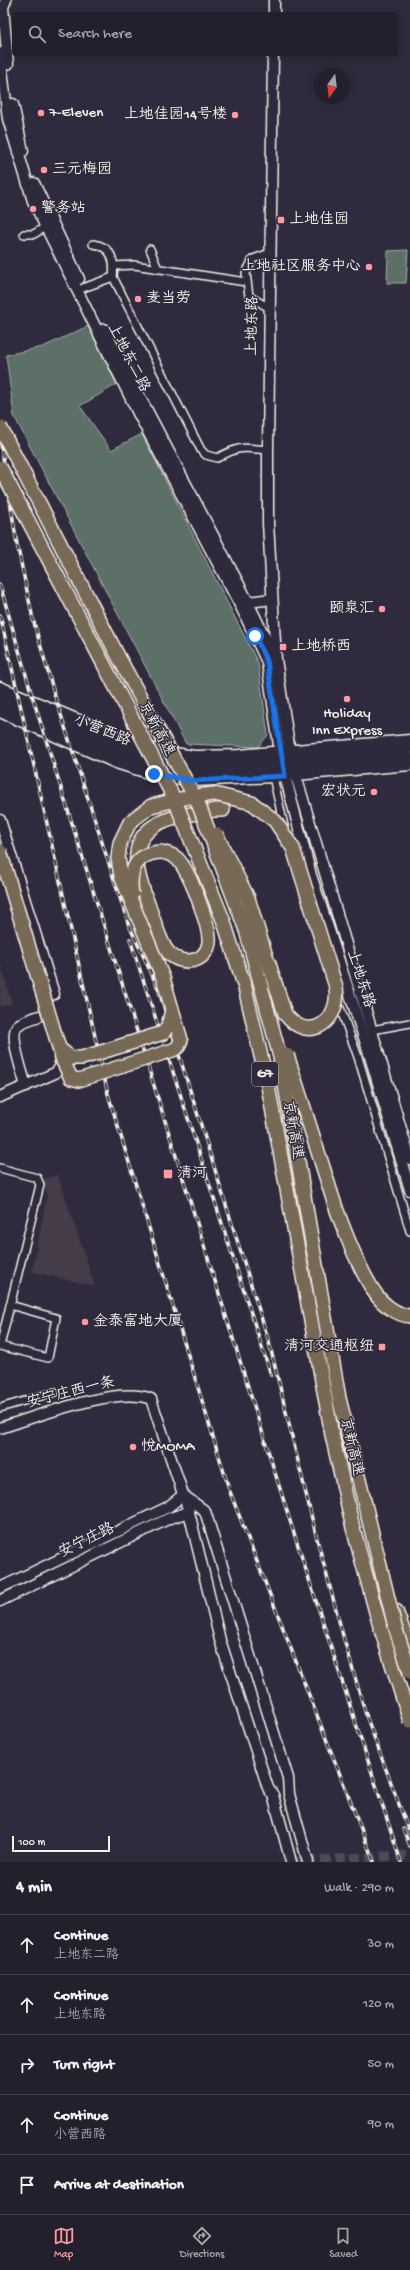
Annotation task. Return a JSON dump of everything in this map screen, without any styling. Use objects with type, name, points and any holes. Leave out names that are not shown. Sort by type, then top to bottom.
[{"type":"highway","name":"京新高速","points":[[0,427],[118,656],[198,803],[246,930],[266,998],[280,1057],[339,1398],[395,1627],[410,1672]]},
{"type":"highway","name":"京新高速","points":[[0,467],[174,798],[224,922],[244,988],[268,1086],[334,1443],[368,1579],[410,1722]]},
{"type":"highway","points":[[0,850],[62,1055],[71,1078],[79,1080],[173,1050],[180,1044],[178,1028],[163,978],[121,876],[118,858],[120,843],[130,822],[151,806],[189,797],[214,794],[252,803],[275,821],[293,848],[336,987],[338,998],[331,1018],[326,1022],[312,1028],[305,1028],[290,1020],[285,1014],[248,898],[226,850],[198,803]]},
{"type":"highway","points":[[142,928],[134,904],[131,875],[134,867],[146,854],[161,852],[176,857],[186,870],[208,930],[208,944],[206,949],[198,958],[192,961],[178,960],[171,957],[163,945],[138,873],[138,845],[142,837],[155,825],[168,820],[216,810],[223,810]]},
{"type":"highway","points":[[268,961],[287,1055],[328,1183],[363,1270],[375,1294],[385,1304],[396,1311],[410,1316]]},
{"type":"highway","points":[[62,1055],[71,1058],[82,1058],[163,1033],[168,1026],[172,1009]]},
{"type":"highway","points":[[382,1576],[410,1649]]},
{"type":"street","name":"上地东二路","points":[[6,0],[3,7],[12,99],[24,156],[48,215],[83,288],[248,602],[271,660]]},
{"type":"street","points":[[274,0],[274,12]]},
{"type":"street","name":"上地东二路","points":[[0,53],[6,110],[12,137],[33,201],[45,227],[271,660]]},
{"type":"street","name":"上地东路","points":[[273,56],[269,308],[268,523],[272,599],[271,660],[282,764],[313,882],[368,1050],[410,1190]]},
{"type":"street","points":[[24,234],[34,234],[45,227]]},
{"type":"street","points":[[93,244],[100,244],[111,252],[114,266],[113,277],[200,450],[206,455],[217,458],[236,448],[246,446],[268,450]]},
{"type":"street","points":[[150,249],[158,269]]},
{"type":"street","points":[[269,308],[249,296],[246,273],[253,259],[270,252]]},
{"type":"street","points":[[114,266],[134,266],[246,282]]},
{"type":"street","points":[[83,288],[113,277]]},
{"type":"street","points":[[248,602],[272,599]]},
{"type":"street","points":[[271,660],[293,763]]},
{"type":"street","name":"小营西路","points":[[0,687],[127,740],[160,751],[195,756],[282,764]]},
{"type":"street","name":"小营西路","points":[[0,696],[123,748],[158,759],[194,764],[282,764]]},
{"type":"street","name":"小营西路","points":[[0,704],[119,756],[157,766],[195,772],[293,763]]},
{"type":"street","name":"小营西路","points":[[0,712],[116,763],[154,774],[194,781],[273,777],[282,764]]},
{"type":"street","points":[[293,763],[410,740]]},
{"type":"street","points":[[282,764],[410,748]]},
{"type":"street","points":[[293,763],[410,757]]},
{"type":"street","points":[[293,763],[410,765]]},
{"type":"street","name":"上地东路","points":[[293,763],[372,1030],[408,1144],[410,1159]]},
{"type":"street","points":[[273,777],[297,874],[345,1024],[358,1057],[410,1231]]},
{"type":"street","points":[[0,820],[54,994],[48,996],[45,1014],[61,1067],[55,1073],[0,1097]]},
{"type":"street","points":[[26,1086],[15,1043],[15,1030],[19,1025],[45,1014]]},
{"type":"street","points":[[372,1030],[410,1023]]},
{"type":"street","points":[[0,1168],[36,1178],[40,1185],[10,1305],[0,1346],[48,1358],[56,1318],[10,1305]]},
{"type":"street","points":[[0,1408],[55,1392]]},
{"type":"street","name":"安宁庄西一条","points":[[0,1428],[77,1405],[127,1394],[142,1395],[151,1399],[189,1512],[220,1640],[268,1788],[273,1795],[290,1862]]},
{"type":"street","points":[[183,1495],[205,1511],[288,1778],[289,1794],[308,1862]]},
{"type":"street","name":"安宁庄路","points":[[0,1588],[168,1507],[183,1495]]},
{"type":"street","name":"安宁庄路","points":[[0,1601],[170,1518],[189,1512]]},
{"type":"shaded area","points":[[0,962],[12,1004],[0,1006]]},
{"type":"shaded area","points":[[58,1175],[95,1286],[32,1272],[47,1195],[42,1179]]},
{"type":"green space","points":[[408,250],[406,283],[387,283],[388,251]]},
{"type":"green space","points":[[88,326],[117,384],[80,406],[111,450],[142,434],[258,663],[268,735],[258,747],[186,744],[14,416],[6,355],[43,347]]},
{"type":"tunnel","points":[[291,1862],[410,1855]]},
{"type":"railway","points":[[0,439],[17,544],[33,619],[54,693],[128,923],[158,988],[269,1342],[317,1539],[345,1643],[367,1718],[410,1834]]},
{"type":"railway","points":[[0,585],[31,692],[291,1524],[401,1862]]},
{"type":"railway","points":[[0,615],[108,1094],[230,1492],[374,1862]]},
{"type":"railway","points":[[130,939],[271,1375]]},
{"type":"railway","points":[[403,1829],[410,1846]]},
{"type":"place","name":"7-Eleven","points":[[41,113]]},
{"type":"place","name":"上地佳园14号楼","points":[[235,115]]},
{"type":"place","name":"三元梅园","points":[[44,170]]},
{"type":"place","name":"警务站","points":[[33,209]]},
{"type":"place","name":"上地佳园","points":[[281,220]]},
{"type":"place","name":"上地社区服务中心","points":[[369,267]]},
{"type":"place","name":"麦当劳","points":[[138,299]]},
{"type":"place","name":"颐泉汇","points":[[382,609]]},
{"type":"place","name":"上地桥西","points":[[283,647]]},
{"type":"place","name":"Holiday Inn Express","points":[[347,699]]},
{"type":"place","name":"宏状元","points":[[374,792]]},
{"type":"place","name":"清河","points":[[168,1174]]},
{"type":"place","name":"金泰富地大厦","points":[[85,1322]]},
{"type":"place","name":"清河交通枢纽","points":[[382,1347]]},
{"type":"place","name":"悦MOMA","points":[[133,1447]]},
{"type":"route","points":[[154,774],[194,781],[285,776],[279,751],[267,662],[255,636]]}]
